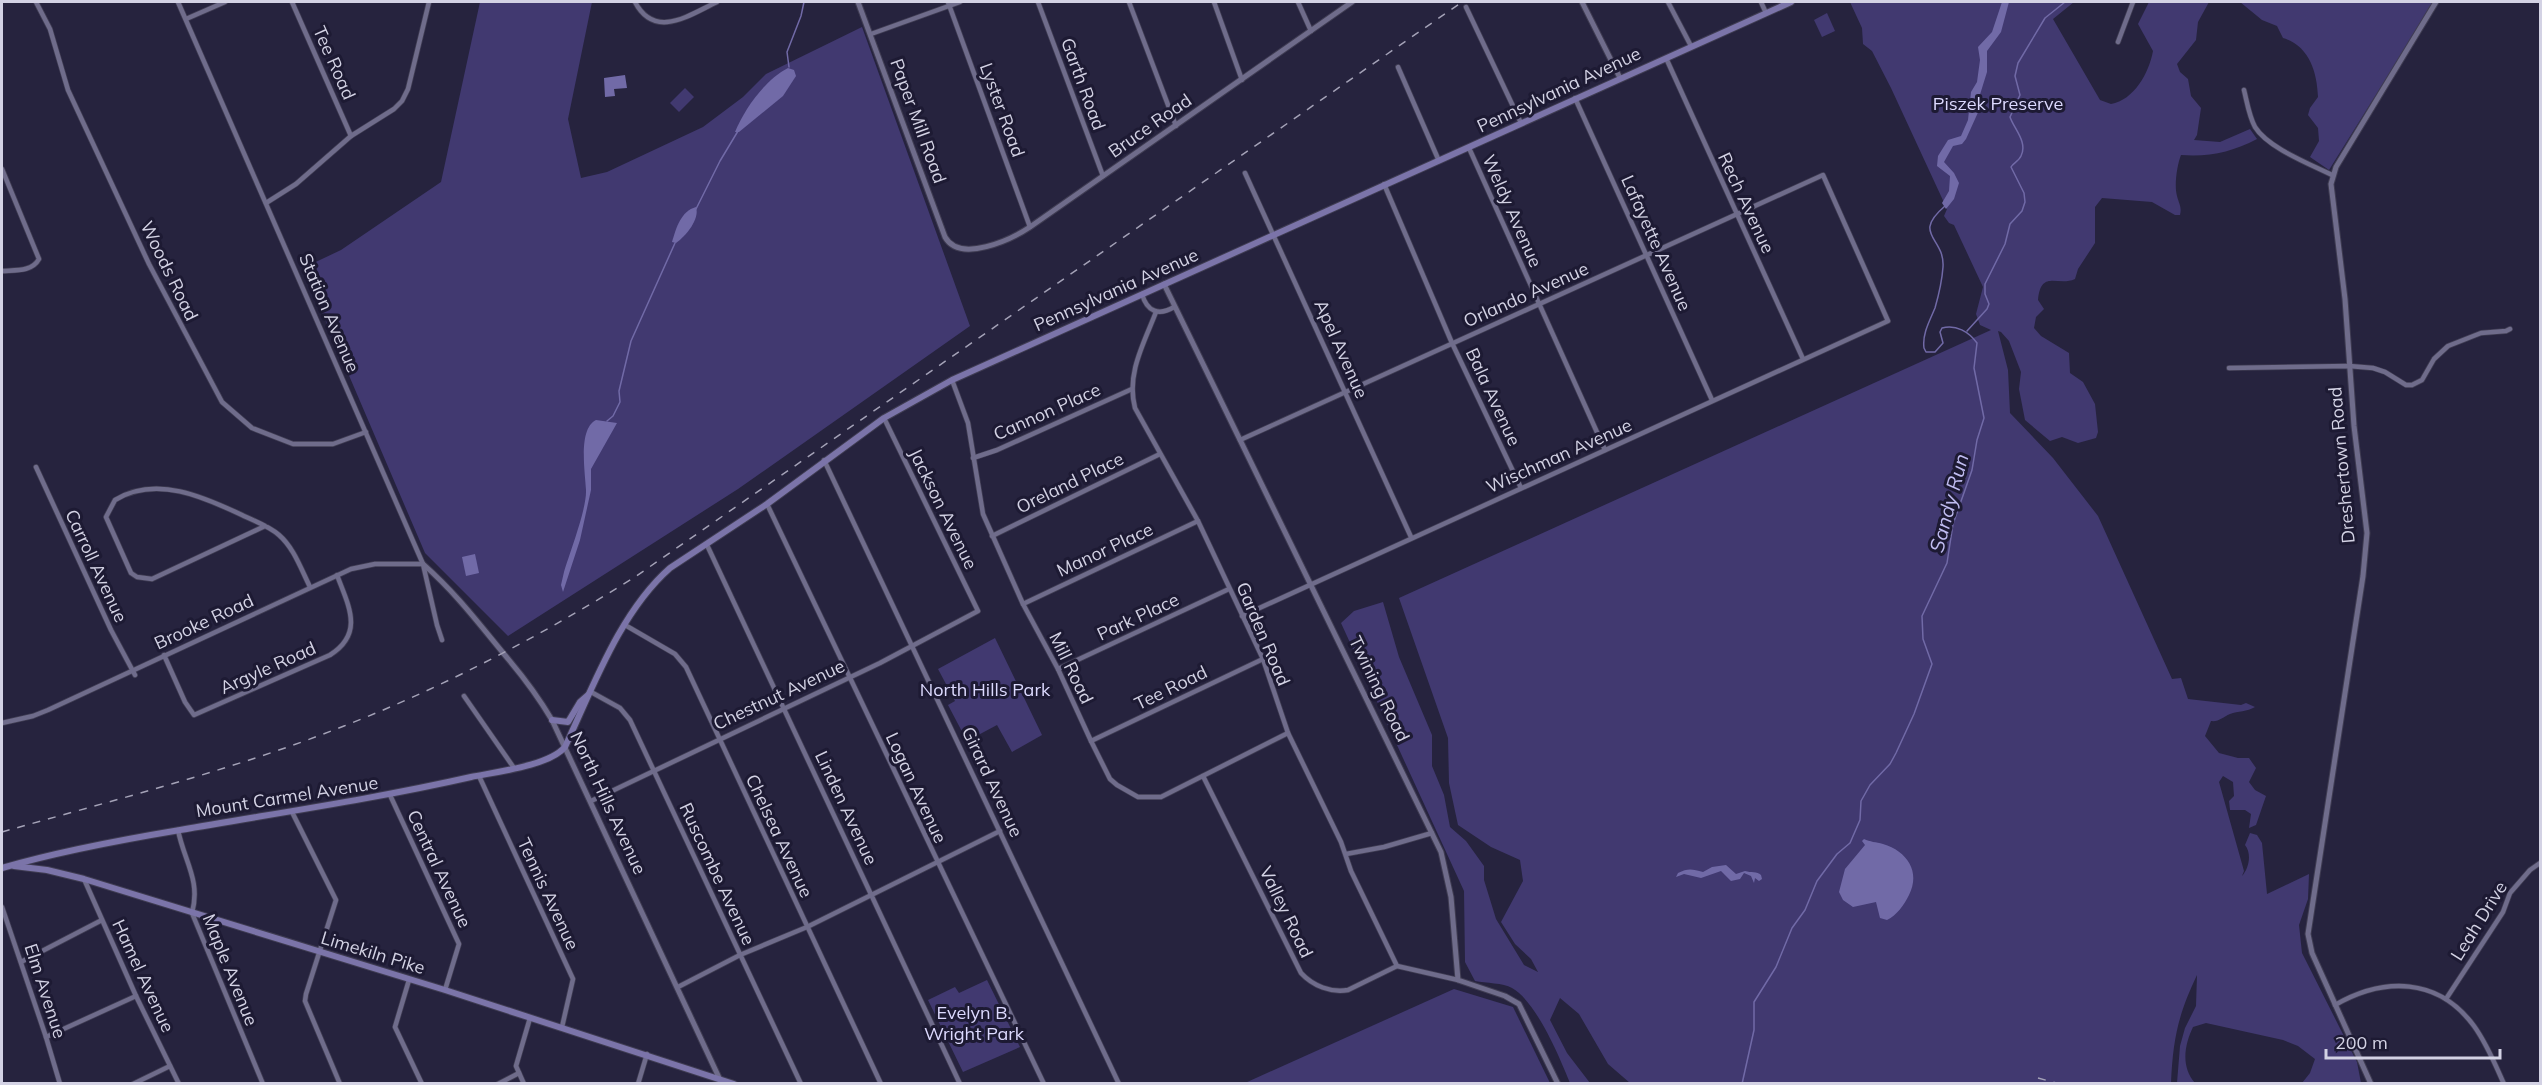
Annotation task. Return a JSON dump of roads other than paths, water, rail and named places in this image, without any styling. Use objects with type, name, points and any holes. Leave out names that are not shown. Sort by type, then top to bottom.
[{"type":"main road","name":"Pennsylvania Avenue","points":[[565,747],[624,625],[641,598],[658,579],[670,568],[767,504],[884,418],[952,380],[1791,2]]},
{"type":"main road","points":[[552,720],[568,722],[580,702],[591,692]]},
{"type":"main road","name":"Mount Carmel Avenue","points":[[10,866],[50,854],[390,795],[479,776],[553,756],[565,747]]},
{"type":"main road","name":"Limekiln Pike","points":[[2,868],[10,866],[47,870],[84,879],[445,990],[734,1083]]},
{"type":"street","name":"Woods Road","points":[[36,2],[50,29],[68,90],[149,264],[222,402],[252,428],[293,444],[333,444],[366,432]]},
{"type":"street","name":"Station Avenue","points":[[178,2],[423,564],[442,640]]},
{"type":"street","points":[[186,20],[225,2]]},
{"type":"street","name":"Tee Road","points":[[292,2],[351,136]]},
{"type":"street","points":[[266,202],[291,188],[351,136],[393,109],[404,98],[429,2]]},
{"type":"street","points":[[635,2],[650,19],[668,22],[717,2]]},
{"type":"street","name":"Paper Mill Road","points":[[858,2],[945,237],[954,246]]},
{"type":"street","points":[[871,34],[949,4],[960,2]]},
{"type":"street","name":"Garth Road","points":[[1038,2],[1103,176]]},
{"type":"street","points":[[1129,2],[1176,126]]},
{"type":"street","points":[[1214,2],[1242,80]]},
{"type":"street","points":[[1298,2],[1311,30]]},
{"type":"street","name":"Bruce Road","points":[[954,246],[973,248],[997,245],[1030,227],[1352,2]]},
{"type":"street","points":[[1582,2],[1620,78]]},
{"type":"street","points":[[1668,2],[1690,46]]},
{"type":"street","points":[[1761,2],[1766,13]]},
{"type":"street","points":[[2118,42],[2133,2]]},
{"type":"street","points":[[2244,90],[2252,120],[2263,136],[2298,159],[2332,175],[2436,2]]},
{"type":"street","name":"Lyster Road","points":[[949,4],[1030,227]]},
{"type":"street","points":[[1466,7],[1521,123]]},
{"type":"street","name":"Rech Avenue","points":[[1666,57],[1803,359]]},
{"type":"street","points":[[1398,67],[1439,161]]},
{"type":"street","name":"Lafayette Avenue","points":[[1575,98],[1712,400]]},
{"type":"street","name":"Weldy Avenue","points":[[1468,148],[1605,450]]},
{"type":"street","points":[[2,169],[38,253],[38,261],[28,269],[2,271]]},
{"type":"street","name":"Apel Avenue","points":[[1245,173],[1412,537]]},
{"type":"street","name":"Orlando Avenue","points":[[1240,440],[1737,216],[1822,175],[1888,321]]},
{"type":"street","name":"Dreshertown Road","points":[[2332,175],[2367,533],[2363,576],[2308,934],[2312,953],[2371,1083]]},
{"type":"street","name":"Bala Avenue","points":[[1384,184],[1452,343],[1521,488]]},
{"type":"street","name":"Twining Road","points":[[1164,284],[1432,833],[1447,870],[1458,981]]},
{"type":"street","points":[[1142,294],[1147,306],[1156,312],[1162,313],[1174,307]]},
{"type":"street","name":"Garden Road","points":[[1156,312],[1134,371],[1132,389],[1135,408],[1198,521],[1263,659],[1288,733],[1396,966]]},
{"type":"street","name":"Wischman Avenue","points":[[1242,616],[1888,321]]},
{"type":"street","points":[[2229,368],[2349,366],[2380,370],[2406,385],[2418,384],[2426,376],[2438,355],[2448,346],[2481,333],[2506,332],[2510,329]]},
{"type":"street","name":"Mill Road","points":[[952,380],[968,423],[982,514],[1110,779],[1124,791],[1138,797],[1161,797],[1288,733]]},
{"type":"street","name":"Cannon Place","points":[[973,458],[997,450],[1132,389]]},
{"type":"street","name":"Jackson Avenue","points":[[884,418],[978,611]]},
{"type":"street","name":"Oreland Place","points":[[992,536],[1160,454]]},
{"type":"street","name":"Girard Avenue","points":[[824,460],[1119,1083]]},
{"type":"street","name":"Carroll Avenue","points":[[36,467],[111,630],[134,673]]},
{"type":"street","points":[[265,526],[183,566],[152,579],[144,579],[131,573],[106,517],[115,500],[130,494],[155,490],[187,492],[209,499],[265,526],[277,533],[288,544],[310,587]]},
{"type":"street","name":"Logan Avenue","points":[[767,504],[937,864],[1044,1083]]},
{"type":"street","name":"Manor Place","points":[[1023,603],[1198,521]]},
{"type":"street","name":"Linden Avenue","points":[[707,545],[959,1083]]},
{"type":"street","name":"Brooke Road","points":[[2,723],[33,716],[134,673],[164,656],[337,574],[375,564],[423,564]]},
{"type":"street","name":"North Hills Avenue","points":[[423,564],[457,595],[480,622],[536,693],[552,720],[720,1080]]},
{"type":"street","name":"Argyle Road","points":[[164,656],[185,702],[194,715],[330,654],[344,643],[351,629],[348,606],[337,574]]},
{"type":"street","name":"Park Place","points":[[1058,669],[1229,589]]},
{"type":"street","name":"Chestnut Avenue","points":[[591,801],[913,646],[978,611]]},
{"type":"street","name":"Chelsea Avenue","points":[[624,625],[682,659],[881,1083]]},
{"type":"street","name":"Tee Road","points":[[1090,741],[1263,659]]},
{"type":"street","name":"Ruscombe Avenue","points":[[591,692],[627,714],[801,1083]]},
{"type":"street","points":[[464,696],[514,768]]},
{"type":"street","name":"Tennis Avenue","points":[[479,776],[573,979],[562,1027]]},
{"type":"street","name":"Valley Road","points":[[1203,776],[1301,973],[1306,978],[1326,989],[1348,990],[1396,966]]},
{"type":"street","name":"Central Avenue","points":[[390,795],[459,944],[445,990]]},
{"type":"street","points":[[292,812],[336,900],[305,1001],[340,1083]]},
{"type":"street","name":"Maple Avenue","points":[[178,830],[194,879],[195,900],[192,913],[263,1083]]},
{"type":"street","points":[[678,987],[740,956],[807,927],[1000,831]]},
{"type":"street","points":[[1346,854],[1384,848],[1432,833]]},
{"type":"street","name":"Leah Drive","points":[[2446,999],[2503,912],[2510,893],[2530,870],[2541,863]]},
{"type":"street","name":"Hamel Avenue","points":[[84,879],[136,996],[179,1083]]},
{"type":"street","name":"Elm Avenue","points":[[2,907],[60,1083]]},
{"type":"street","points":[[21,962],[102,920]]},
{"type":"street","points":[[1396,966],[1458,981],[1505,996],[1519,1004],[1558,1083]]},
{"type":"street","points":[[409,980],[396,1027],[422,1083]]},
{"type":"street","points":[[2335,1005],[2363,991],[2388,986],[2420,988],[2446,999],[2475,1028],[2504,1083]]},
{"type":"street","points":[[46,1037],[136,996]]},
{"type":"street","points":[[524,1083],[516,1066],[530,1017]]},
{"type":"street","points":[[638,1083],[647,1054]]},
{"type":"street","points":[[133,1083],[170,1066]]},
{"type":"street","points":[[498,1083],[519,1073]]},
{"type":"waterway","points":[[789,67],[787,52],[804,2]]},
{"type":"waterway","points":[[1967,331],[1987,309],[1989,304],[1985,294],[1985,284],[2005,244],[2010,224],[2022,211],[2025,202],[2024,193],[2011,167],[2023,151],[2022,141],[2010,117],[2020,95],[2015,76],[2018,63],[2045,18],[2065,2]]},
{"type":"waterway","points":[[696,209],[738,131]]},
{"type":"waterway","name":"Sandy Run","points":[[1742,1084],[1754,1030],[1754,1002],[1776,967],[1792,928],[1805,910],[1817,881],[1837,854],[1850,843],[1860,820],[1861,801],[1870,785],[1890,764],[1896,753],[1914,714],[1932,664],[1923,639],[1922,616],[1947,563],[1953,524],[1972,470],[1977,440],[1984,418],[1974,368],[1977,343],[1974,339],[1962,330],[1947,327],[1942,328],[1940,332],[1943,343],[1935,352],[1926,352],[1924,348],[1925,332],[1935,308],[1943,267],[1942,257],[1930,230],[1935,216],[1945,206]]},
{"type":"waterway","points":[[607,421],[613,416],[620,402],[619,391],[631,341],[675,243]]},
{"type":"railway","points":[[2,832],[174,783],[303,742],[456,677],[565,619],[635,577],[1462,2]]},
{"type":"railway","points":[[2038,1078],[2060,1084]]},
{"type":"park label","name":"Piszek Preserve","points":[[1998,104]]},
{"type":"park label","name":"North Hills Park","points":[[985,690]]},
{"type":"park label","name":"Evelyn B. Wright Park","points":[[974,1023]]}]
